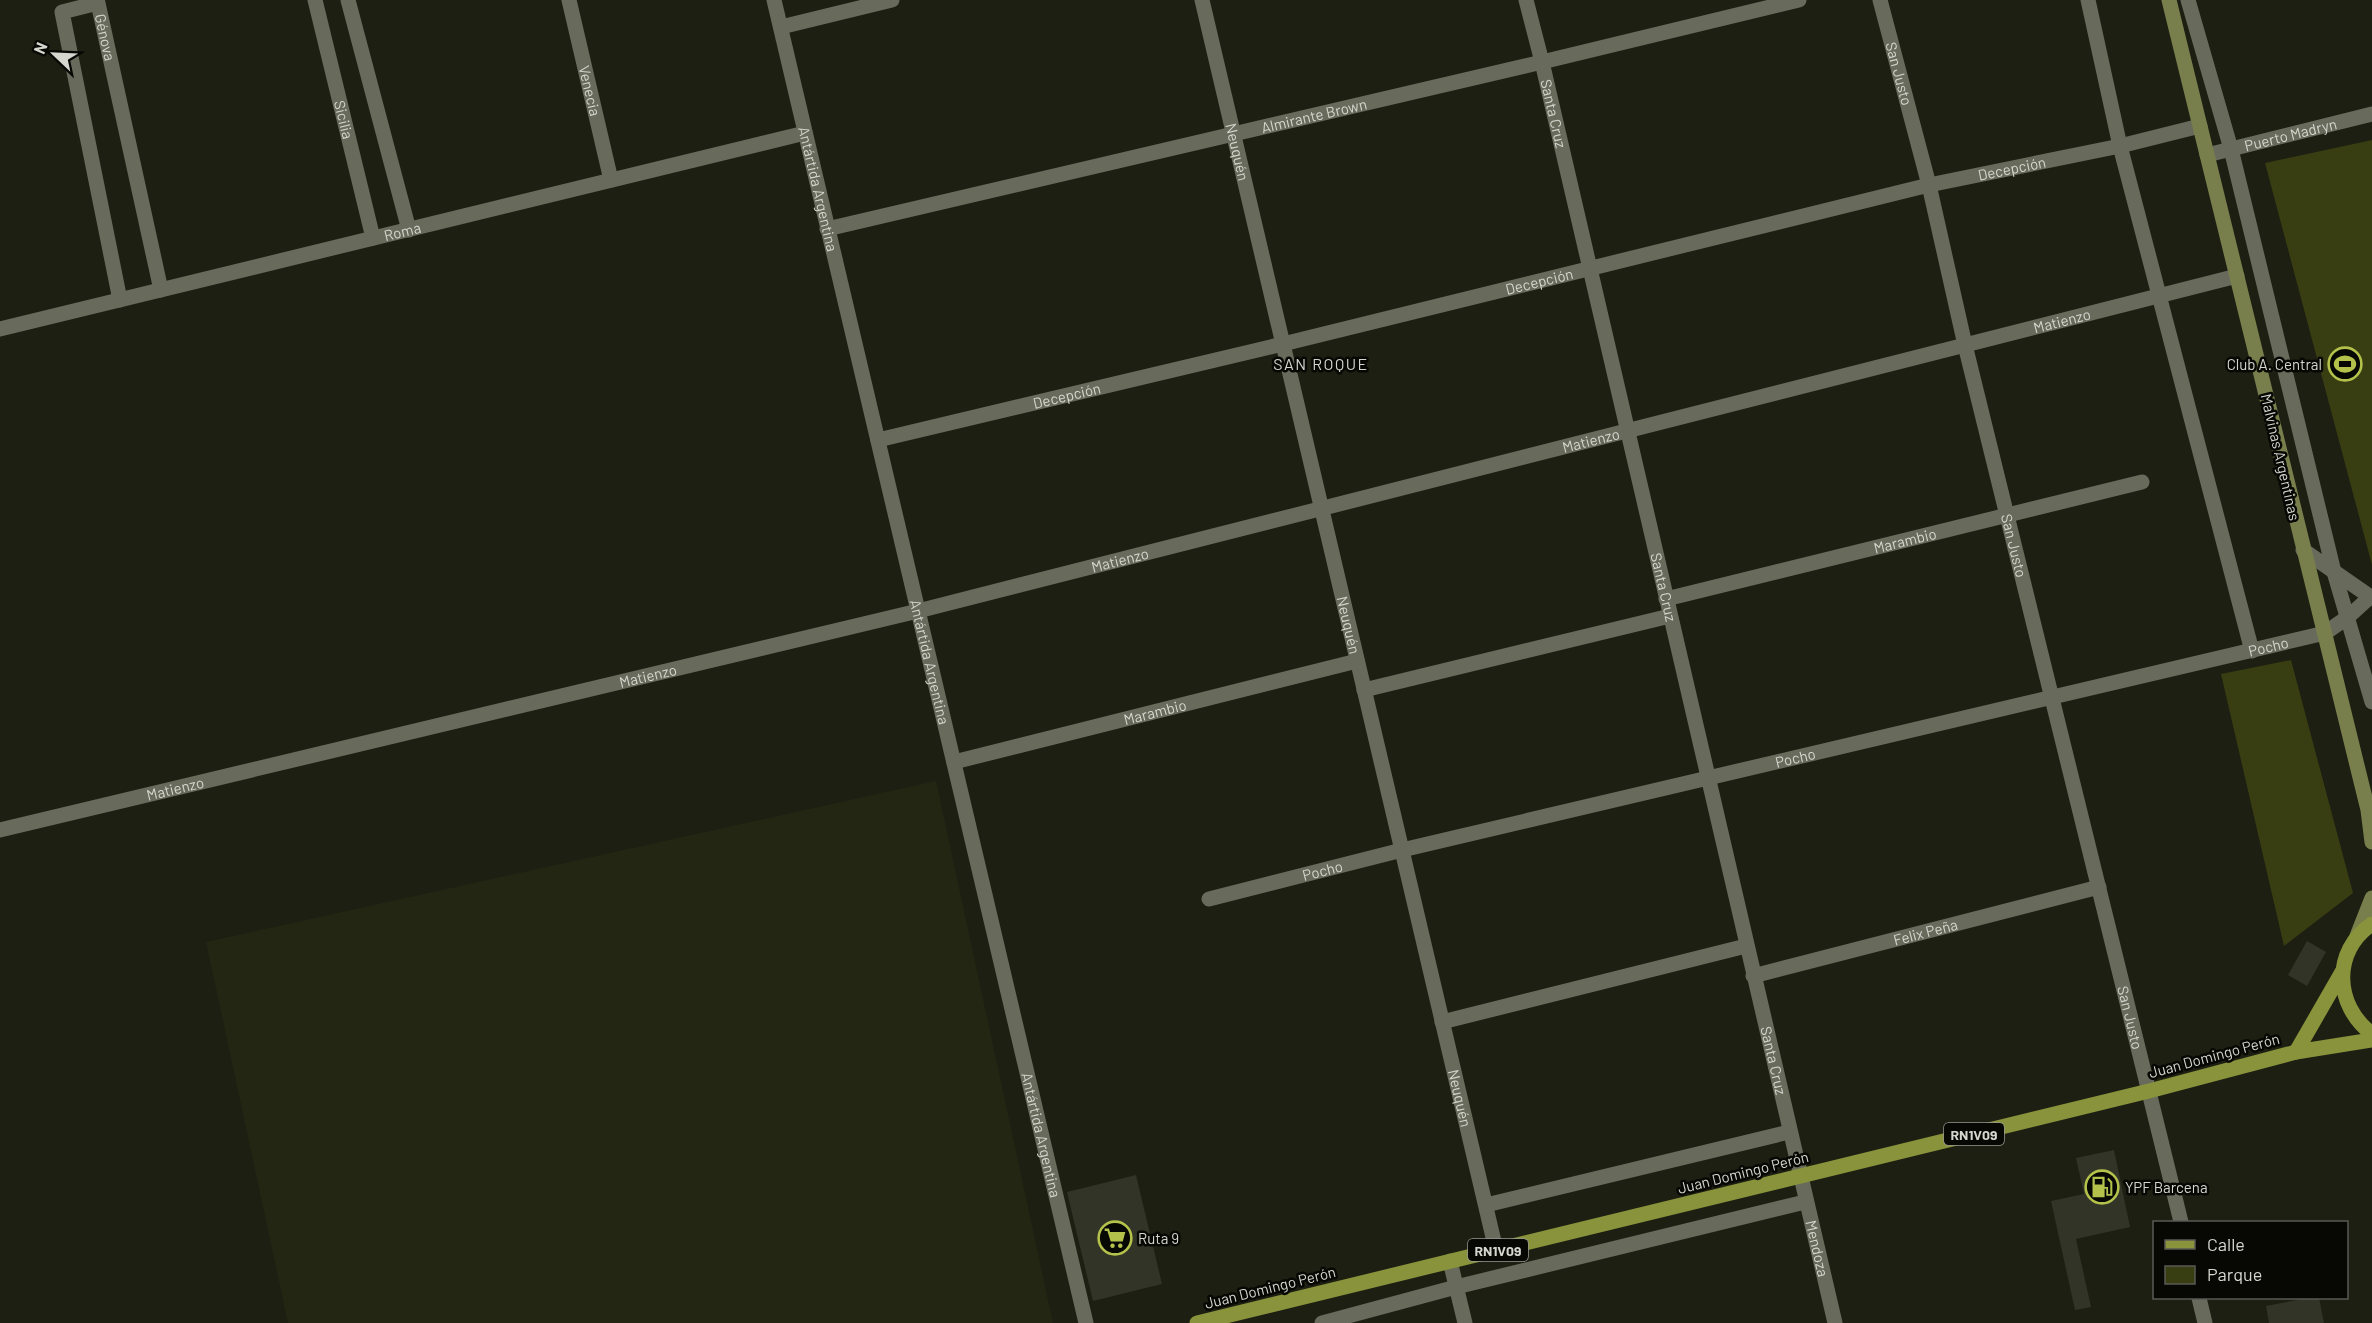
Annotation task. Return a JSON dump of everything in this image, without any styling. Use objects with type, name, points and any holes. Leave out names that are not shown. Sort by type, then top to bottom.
[{"type":"main road","name":"Malvinas Argentinas","points":[[2169,0],[2303,550],[2371,812],[2372,842]]},
{"type":"main road","points":[[2357,936],[2372,898]]},
{"type":"main road","points":[[2357,936],[2372,924]]},
{"type":"main road","name":"Juan Domingo Perón","points":[[2296,1052],[2342,972],[2345,960],[2357,936]]},
{"type":"main road","points":[[2342,972],[2344,996],[2349,1007],[2362,1026],[2372,1034]]},
{"type":"main road","name":"Juan Domingo Perón","points":[[1197,1323],[2149,1091],[2296,1052],[2372,1040]]},
{"type":"street","name":"Sicilia","points":[[315,0],[373,238]]},
{"type":"street","points":[[348,0],[409,230]]},
{"type":"street","name":"Venecia","points":[[569,0],[611,180]]},
{"type":"street","name":"Antártida Argentina","points":[[774,0],[1086,1323]]},
{"type":"street","points":[[781,27],[891,0]]},
{"type":"street","name":"Neuquén","points":[[1202,0],[1496,1250]]},
{"type":"street","name":"Santa Cruz","points":[[1526,0],[1799,1176]]},
{"type":"street","name":"Almirante Brown","points":[[827,229],[1542,63],[1799,0]]},
{"type":"street","name":"San Justo","points":[[1880,0],[1929,185],[1965,345],[2181,1221]]},
{"type":"street","points":[[2088,0],[2120,146],[2252,651]]},
{"type":"street","points":[[2176,31],[2191,2]]},
{"type":"street","points":[[2191,2],[2231,149],[2334,572],[2372,702]]},
{"type":"street","name":"Génova","points":[[120,300],[62,12],[98,3],[161,290]]},
{"type":"street","name":"Puerto Madryn","points":[[2207,155],[2372,114]]},
{"type":"street","name":"Decepción","points":[[878,440],[1283,344],[1929,185],[2120,146],[2200,126]]},
{"type":"street","name":"Roma","points":[[0,329],[805,133]]},
{"type":"street","name":"Matienzo","points":[[0,830],[918,611],[2237,276]]},
{"type":"street","name":"Marambio","points":[[1666,599],[2142,482]]},
{"type":"street","points":[[2303,550],[2371,597]]},
{"type":"street","name":"Pocho","points":[[1209,900],[1402,850],[2325,633],[2371,597]]},
{"type":"street","points":[[1364,690],[1670,616]]},
{"type":"street","name":"Marambio","points":[[954,762],[1357,661]]},
{"type":"street","name":"Felix Peña","points":[[1753,976],[2099,887]]},
{"type":"street","points":[[1442,1022],[1746,946]]},
{"type":"street","points":[[1486,1205],[1789,1132]]},
{"type":"street","name":"Mendoza","points":[[1799,1176],[1835,1323]]},
{"type":"street","points":[[1322,1323],[1456,1287],[1805,1202]]},
{"type":"street","points":[[1450,1261],[1465,1323]]},
{"type":"street","points":[[2199,1299],[2205,1323]]},
{"type":"shaded area","points":[[936,781],[1053,1323],[288,1323],[206,942]]},
{"type":"green space","name":"Club A. Central","points":[[2372,140],[2372,565],[2265,163]]},
{"type":"green space","points":[[2291,660],[2353,893],[2284,946],[2221,674]]},
{"type":"building","points":[[2307,941],[2326,952],[2307,986],[2288,975]]},
{"type":"building","points":[[2114,1150],[2130,1227],[2076,1239],[2091,1307],[2075,1310],[2051,1201],[2084,1194],[2076,1158]]},
{"type":"building","name":"Ruta 9","points":[[1136,1175],[1162,1284],[1093,1301],[1067,1192]]},
{"type":"building","points":[[2302,1299],[2319,1299],[2324,1323],[2269,1323],[2266,1306]]},
{"type":"place","name":"Club A. Central","points":[[2345,364]]},
{"type":"place","name":"YPF Barcena","points":[[2102,1187]]},
{"type":"place","name":"Ruta 9","points":[[1115,1238]]},
{"type":"district","name":"SAN ROQUE","points":[[1321,363]]}]
